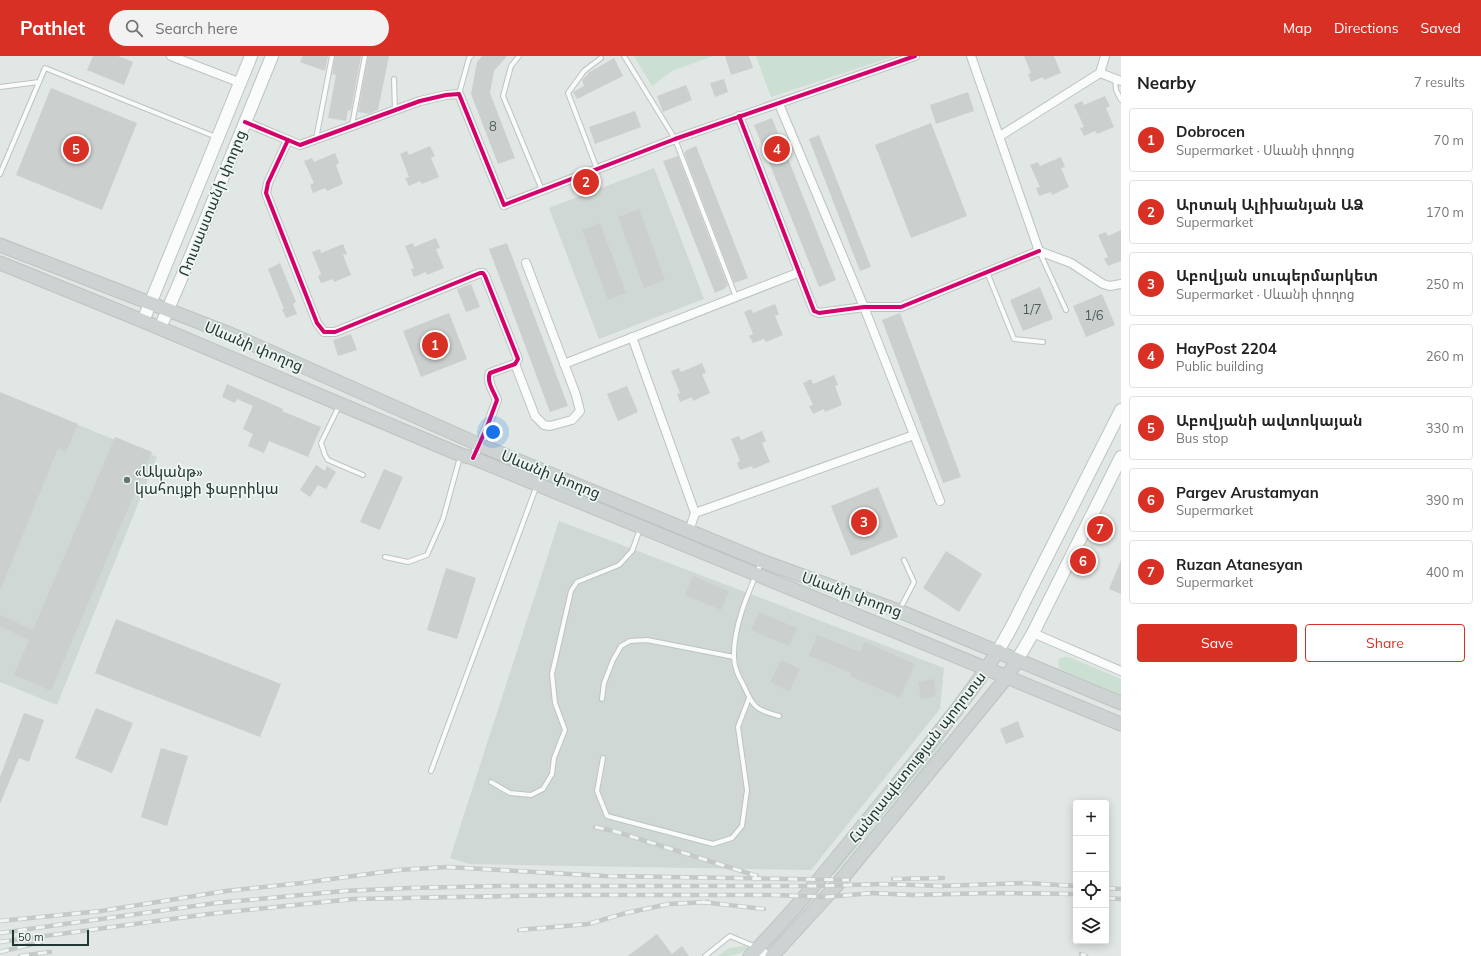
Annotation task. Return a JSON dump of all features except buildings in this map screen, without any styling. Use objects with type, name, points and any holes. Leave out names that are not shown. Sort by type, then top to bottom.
[{"type":"main road","name":"Ռուսաստանի փողոց","points":[[143,321],[252,56]]},
{"type":"main road","name":"Ռուսաստանի փողոց","points":[[160,328],[272,56]]},
{"type":"main road","name":"Սևանի փողոց","points":[[0,245],[151,303],[273,353],[480,445],[762,561],[899,611],[1121,703]]},
{"type":"main road","name":"Սևանի փողոց","points":[[0,263],[160,328],[467,457],[1121,724]]},
{"type":"main road","name":"Հանրապետության պողոտա","points":[[758,953],[967,697],[987,668],[1015,620],[1121,410]]},
{"type":"main road","name":"Հանրապետության պողոտա","points":[[775,953],[836,886],[1007,677],[1033,633],[1121,457]]},
{"type":"street","points":[[171,56],[241,83]]},
{"type":"street","points":[[245,122],[300,145],[433,97],[459,94],[504,205],[675,139],[915,56]]},
{"type":"street","points":[[971,56],[1039,251]]},
{"type":"street","points":[[1000,136],[1100,73],[1105,56]]},
{"type":"street","points":[[1100,73],[1118,80]]},
{"type":"street","points":[[779,104],[864,307],[940,501]]},
{"type":"street","points":[[740,116],[814,311],[819,313],[864,307],[901,307],[1039,251],[1071,262],[1103,284],[1110,286],[1121,284]]},
{"type":"street","points":[[288,140],[268,183],[266,193],[317,323],[324,332],[335,332],[480,273],[483,273],[486,276],[518,359],[515,364],[488,375],[488,379],[497,400],[480,445],[467,457]]},
{"type":"street","points":[[515,364],[535,416],[544,425],[550,426],[572,420],[580,411],[576,395],[526,263]]},
{"type":"street","points":[[564,364],[800,272]]},
{"type":"street","points":[[632,337],[695,513],[689,531]]},
{"type":"street","points":[[695,513],[914,435]]},
{"type":"street","points":[[1033,633],[1120,668]]},
{"type":"lane","points":[[316,139],[332,56]]},
{"type":"lane","points":[[352,126],[365,56]]},
{"type":"lane","points":[[459,94],[469,58],[471,56]]},
{"type":"lane","points":[[520,56],[511,66],[503,96],[542,191]]},
{"type":"lane","points":[[624,56],[675,139],[736,297]]},
{"type":"lane","points":[[597,169],[568,93],[584,70],[602,58]]},
{"type":"lane","points":[[0,174],[45,68],[218,138]]},
{"type":"lane","points":[[394,79],[395,110]]},
{"type":"lane","points":[[1118,80],[1116,90],[1121,100]]},
{"type":"lane","points":[[0,87],[39,82]]},
{"type":"lane","points":[[1039,251],[1066,310]]},
{"type":"lane","points":[[987,272],[1014,339],[1043,342]]},
{"type":"lane","points":[[340,404],[321,443],[328,460],[362,475]]},
{"type":"lane","points":[[385,557],[408,562],[427,555],[467,457]]},
{"type":"lane","points":[[431,771],[537,485]]},
{"type":"lane","points":[[491,782],[510,793],[531,795],[543,789],[552,774],[554,758],[565,730],[555,703],[552,674],[571,591],[577,582],[619,565],[632,551],[640,527]]},
{"type":"lane","points":[[899,611],[914,582],[904,560]]},
{"type":"lane","points":[[762,561],[736,627],[734,658],[736,670],[749,698],[755,706],[762,712],[779,716]]},
{"type":"lane","points":[[602,699],[604,683],[613,660],[621,646],[630,641],[647,640],[734,658]]},
{"type":"lane","points":[[603,758],[597,792],[607,816],[714,844],[732,838],[742,826],[747,790],[738,727],[749,698]]},
{"type":"lane","points":[[705,956],[730,936],[758,953]]},
{"type":"shaded area","points":[[654,168],[704,299],[599,339],[549,208]]},
{"type":"shaded area","points":[[0,393],[157,457],[57,705],[0,682]]},
{"type":"shaded area","points":[[559,521],[944,668],[940,709],[811,870],[469,864],[450,858]]},
{"type":"green space","points":[[634,56],[713,56],[672,71],[652,86]]},
{"type":"green space","points":[[756,56],[891,56],[892,57],[771,97]]},
{"type":"green space","points":[[1069,657],[1121,679],[1121,695],[1059,668],[1058,661],[1060,658]]},
{"type":"green space","points":[[940,740],[943,743],[834,875],[831,872]]},
{"type":"green space","points":[[746,946],[747,948],[744,951],[737,954],[730,956],[718,956],[729,948]]},
{"type":"railway","points":[[595,827],[614,831],[757,876]]},
{"type":"railway","points":[[0,921],[101,911],[226,891],[302,883],[398,870],[447,867],[605,876],[849,880]]},
{"type":"railway","points":[[893,879],[943,878]]},
{"type":"railway","points":[[0,933],[216,903],[344,891],[409,888],[499,886],[812,886],[884,884],[941,886],[1026,883],[1073,886]]},
{"type":"railway","points":[[1109,888],[1121,889]]},
{"type":"railway","points":[[0,942],[209,914],[353,899],[562,895],[775,895],[826,897],[873,893],[913,895],[992,893],[1073,894]]},
{"type":"railway","points":[[1109,898],[1121,899]]},
{"type":"railway","points":[[702,902],[764,909]]},
{"type":"railway","points":[[519,930],[588,924],[626,913],[669,904],[707,902]]},
{"type":"railway","points":[[0,952],[41,942]]},
{"type":"railway","points":[[20,956],[50,952]]},
{"type":"railway","points":[[1081,954],[1086,956]]},
{"type":"cycle path","points":[[288,140],[300,145],[420,101],[446,95],[459,94],[504,205],[675,139],[915,56]]},
{"type":"cycle path","points":[[739,116],[814,311],[819,313],[864,307],[901,307],[1039,251]]},
{"type":"cycle path","points":[[245,122],[288,140],[268,183],[266,193],[317,323],[324,332],[335,332],[483,273],[518,359],[515,364],[490,373],[490,383],[497,400],[473,458]]},
{"type":"place","name":"Աբովյանի ավտոկայան","points":[[76,149]]},
{"type":"place","name":"HayPost 2204","points":[[777,149]]},
{"type":"place","name":"Արտակ Ալիխանյան ԱՁ","points":[[586,182]]},
{"type":"place","name":"Dobrocen","points":[[435,345]]},
{"type":"place","name":"«Ականթ» կահույքի ֆաբրիկա","points":[[127,480]]},
{"type":"place","name":"Աբովյան սուպերմարկետ","points":[[864,522]]},
{"type":"place","name":"Ruzan Atanesyan","points":[[1100,529]]},
{"type":"place","name":"Pargev Arustamyan","points":[[1083,561]]}]
